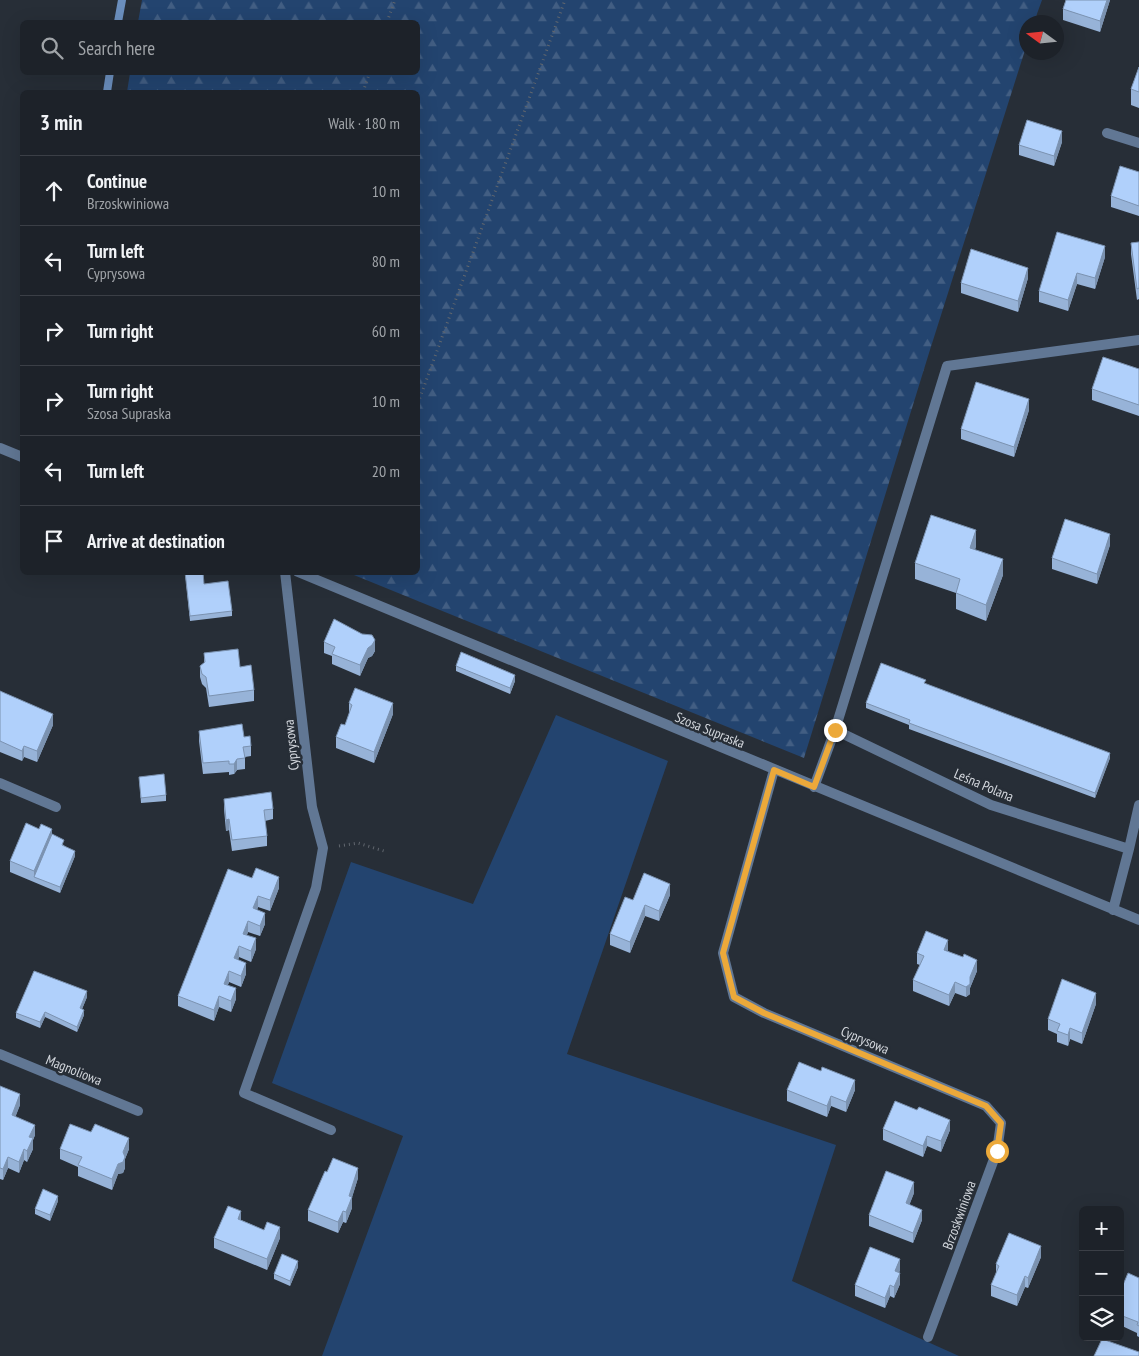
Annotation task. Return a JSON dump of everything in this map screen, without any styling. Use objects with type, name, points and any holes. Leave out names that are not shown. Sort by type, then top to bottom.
[{"type":"street","points":[[1107,133],[1139,143]]},
{"type":"street","points":[[814,787],[835,730],[947,366],[1139,340]]},
{"type":"street","points":[[0,448],[20,456]]},
{"type":"street","name":"Cyprysowa","points":[[285,575],[312,807],[323,848]]},
{"type":"street","name":"Szosa Supraska","points":[[305,575],[1139,920]]},
{"type":"street","name":"Leśna Polana","points":[[835,730],[991,805],[1130,849]]},
{"type":"street","name":"Cyprysowa","points":[[774,770],[723,953],[734,997],[764,1013],[986,1106]]},
{"type":"street","points":[[0,784],[56,808]]},
{"type":"street","points":[[1113,910],[1130,849],[1139,805]]},
{"type":"street","points":[[323,848],[316,888],[244,1093],[331,1130]]},
{"type":"street","name":"Magnoliowa","points":[[0,1054],[138,1110]]},
{"type":"street","name":"Brzoskwiniowa","points":[[928,1337],[997,1151],[1001,1123],[986,1106]]},
{"type":"path","points":[[388,20],[394,0]]},
{"type":"path","points":[[420,398],[565,0]]},
{"type":"path","points":[[364,90],[369,75]]},
{"type":"path","points":[[323,848],[358,843],[387,852]]},
{"type":"green space","points":[[142,0],[1042,0],[1037,15],[1019,15],[1019,60],[1022,60],[804,758],[354,575],[420,575],[420,90],[127,90],[130,75],[420,75],[420,20],[138,20]]},
{"type":"green space","points":[[556,715],[668,761],[567,1054],[836,1145],[792,1281],[959,1356],[322,1356],[403,1136],[272,1083],[351,862],[473,904]]},
{"type":"building","points":[[1066,0],[1107,0],[1100,21],[1063,9]]},
{"type":"building","points":[[1139,67],[1139,92],[1131,89]]},
{"type":"building","points":[[1027,120],[1062,131],[1054,156],[1019,145]]},
{"type":"building","points":[[1120,166],[1139,172],[1139,206],[1111,196]]},
{"type":"building","points":[[1057,232],[1105,246],[1095,278],[1077,273],[1068,300],[1039,291]]},
{"type":"building","points":[[1139,242],[1139,288],[1137,289],[1131,243]]},
{"type":"building","points":[[971,249],[1028,268],[1018,301],[961,283]]},
{"type":"building","points":[[1103,357],[1139,369],[1139,405],[1092,389]]},
{"type":"building","points":[[976,382],[1029,399],[1014,447],[961,429]]},
{"type":"building","points":[[931,515],[976,530],[970,548],[1003,559],[986,605],[956,593],[960,579],[915,563]]},
{"type":"building","points":[[1065,519],[1110,534],[1097,574],[1052,558]]},
{"type":"building","points":[[185,575],[203,575],[204,584],[228,581],[232,611],[190,616]]},
{"type":"building","points":[[334,619],[362,634],[372,635],[375,640],[368,648],[360,665],[332,654],[335,647],[324,642]]},
{"type":"building","points":[[238,649],[240,667],[251,665],[254,690],[209,696],[206,677],[202,674],[200,666],[205,662],[204,653]]},
{"type":"building","points":[[461,652],[515,675],[510,688],[456,666]]},
{"type":"building","points":[[881,663],[926,680],[924,683],[1110,753],[1095,793],[909,723],[910,720],[866,703]]},
{"type":"building","points":[[355,688],[393,703],[374,752],[336,737],[341,724],[345,725],[352,705],[349,703]]},
{"type":"building","points":[[0,691],[53,714],[37,751],[24,746],[22,751],[0,741]]},
{"type":"building","points":[[242,724],[244,737],[250,736],[251,746],[243,747],[245,758],[237,759],[234,764],[229,764],[229,761],[203,763],[199,731]]},
{"type":"building","points":[[164,774],[166,795],[141,798],[139,777]]},
{"type":"building","points":[[271,792],[273,809],[264,810],[267,836],[232,840],[229,819],[226,820],[224,799]]},
{"type":"building","points":[[26,823],[39,829],[41,824],[52,829],[34,871],[10,861]]},
{"type":"building","points":[[52,834],[64,840],[62,845],[75,851],[60,887],[34,877]]},
{"type":"building","points":[[256,868],[279,877],[270,900],[258,896],[253,908],[265,913],[260,926],[248,921],[243,934],[256,938],[251,951],[239,946],[234,958],[246,963],[241,976],[229,971],[224,984],[236,988],[231,1001],[219,996],[214,1010],[178,996],[228,869],[252,878]]},
{"type":"building","points":[[644,873],[670,884],[659,911],[645,905],[630,942],[610,934],[625,897],[633,900]]},
{"type":"building","points":[[926,931],[948,940],[944,950],[963,957],[964,954],[977,960],[970,977],[970,984],[966,987],[955,982],[949,995],[913,980],[924,956],[917,953]]},
{"type":"building","points":[[34,971],[87,991],[80,1008],[84,1010],[77,1027],[45,1012],[40,1022],[16,1013]]},
{"type":"building","points":[[1062,979],[1096,993],[1082,1033],[1070,1028],[1068,1035],[1057,1031],[1060,1024],[1048,1019]]},
{"type":"building","points":[[799,1062],[821,1071],[822,1067],[855,1080],[846,1102],[831,1096],[827,1106],[787,1090]]},
{"type":"building","points":[[0,1086],[20,1094],[12,1115],[35,1125],[29,1137],[33,1138],[27,1151],[24,1149],[19,1162],[8,1157],[3,1169],[0,1168]]},
{"type":"building","points":[[895,1101],[917,1110],[919,1107],[950,1120],[941,1141],[927,1136],[923,1146],[883,1129]]},
{"type":"building","points":[[70,1124],[91,1132],[95,1124],[129,1138],[123,1152],[125,1157],[123,1162],[118,1164],[112,1179],[78,1165],[82,1157],[60,1149]]},
{"type":"building","points":[[333,1158],[358,1168],[349,1196],[352,1197],[346,1212],[343,1211],[338,1222],[308,1210],[325,1171],[327,1172]]},
{"type":"building","points":[[886,1171],[914,1182],[906,1203],[922,1210],[913,1233],[869,1215]]},
{"type":"building","points":[[43,1189],[58,1196],[50,1215],[35,1209]]},
{"type":"building","points":[[228,1206],[241,1211],[238,1219],[264,1230],[267,1222],[280,1227],[267,1259],[214,1238]]},
{"type":"building","points":[[1009,1233],[1041,1246],[1028,1278],[1025,1276],[1017,1295],[991,1285],[999,1266],[996,1264]]},
{"type":"building","points":[[870,1247],[900,1259],[895,1271],[900,1273],[894,1287],[890,1285],[885,1298],[855,1285]]},
{"type":"building","points":[[282,1254],[298,1261],[290,1281],[274,1274]]},
{"type":"building","points":[[1128,1273],[1139,1278],[1139,1326],[1137,1325],[1138,1322],[1124,1317],[1124,1282]]},
{"type":"building","points":[[1101,1341],[1108,1341],[1139,1352],[1139,1356],[1094,1356]]},
{"type":"waterway","points":[[118,20],[122,0]]},
{"type":"waterway","points":[[107,90],[110,75]]},
{"type":"route","points":[[835,730],[814,787],[774,770],[723,953],[734,997],[764,1013],[986,1106],[1001,1123],[997,1151]]}]
